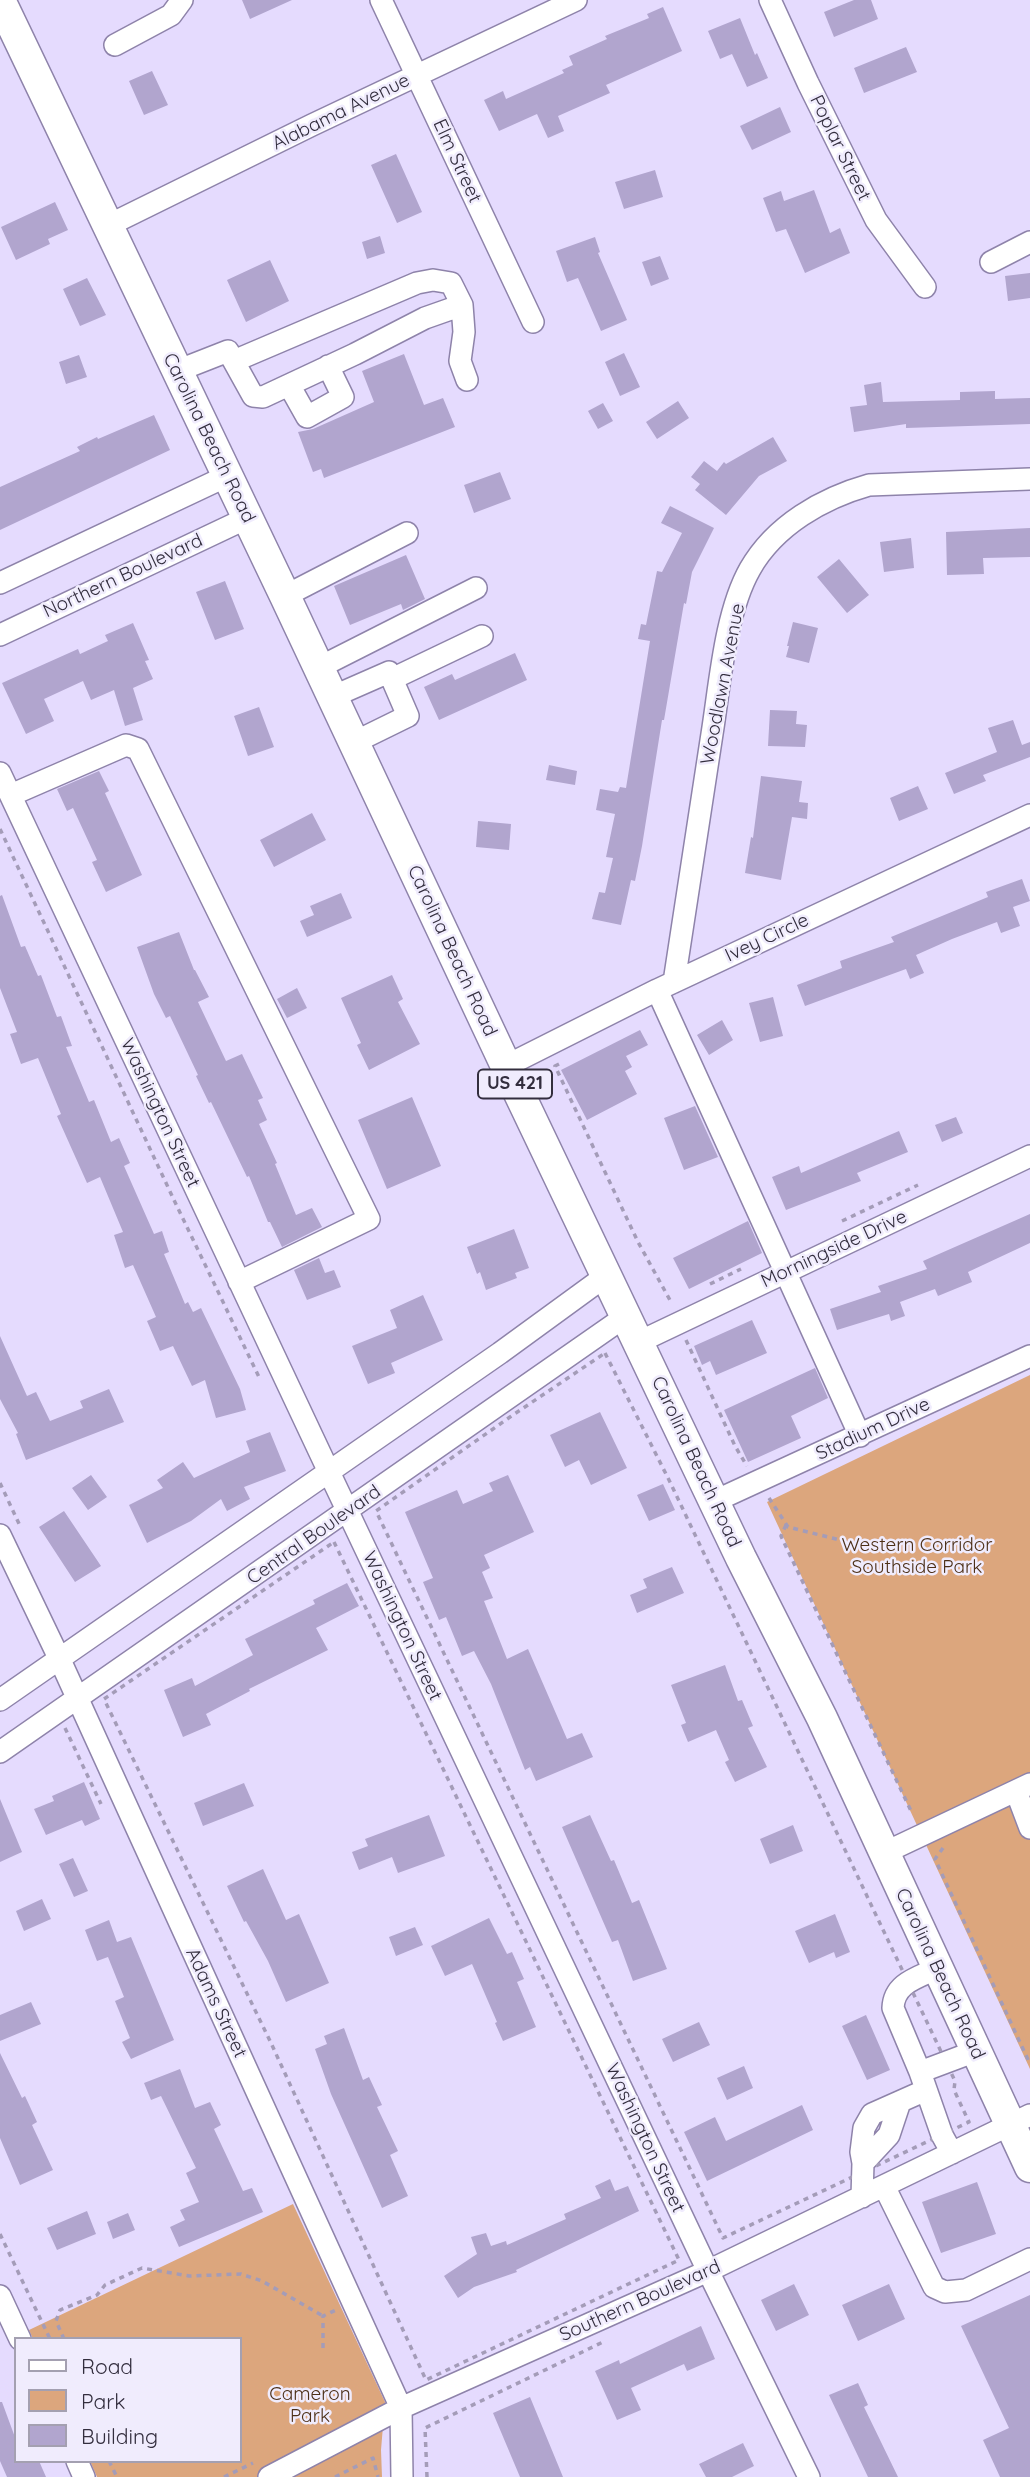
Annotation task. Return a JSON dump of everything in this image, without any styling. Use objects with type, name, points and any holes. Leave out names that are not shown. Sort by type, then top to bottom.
[{"type":"highway","name":"Carolina Beach Road","points":[[0,0],[506,1066],[821,1718],[976,2051],[1020,2120],[1030,2167]]},
{"type":"street","points":[[115,45],[171,15],[182,0]]},
{"type":"street","name":"Elm Street","points":[[380,0],[533,321]]},
{"type":"street","name":"Alabama Avenue","points":[[107,226],[576,0]]},
{"type":"street","name":"Poplar Street","points":[[770,0],[876,220],[925,287]]},
{"type":"street","points":[[991,262],[1030,242]]},
{"type":"street","points":[[234,361],[416,283],[433,280],[451,283],[462,305],[464,332],[460,361],[467,380]]},
{"type":"street","points":[[177,371],[228,351],[253,396],[264,397],[425,318],[462,305]]},
{"type":"street","points":[[289,385],[307,417],[343,397],[328,366]]},
{"type":"street","points":[[0,583],[227,476]]},
{"type":"street","name":"Woodlawn Avenue","points":[[665,986],[723,661],[743,584],[757,559],[788,526],[816,506],[848,491],[869,485],[901,482],[1030,479]]},
{"type":"street","name":"Northern Boulevard","points":[[0,635],[247,518]]},
{"type":"street","points":[[285,596],[407,533]]},
{"type":"street","points":[[318,668],[475,588]]},
{"type":"street","points":[[392,679],[482,636]]},
{"type":"street","points":[[331,696],[389,672],[408,716],[353,743]]},
{"type":"street","points":[[11,795],[126,745],[138,749],[369,1219],[239,1282]]},
{"type":"street","name":"Washington Street","points":[[0,773],[347,1511],[708,2271],[809,2477]]},
{"type":"street","name":"Ivey Circle","points":[[506,1066],[665,986],[1030,815]]},
{"type":"street","points":[[665,986],[785,1271],[860,1436]]},
{"type":"street","name":"Morningside Drive","points":[[633,1329],[785,1271],[1030,1156]]},
{"type":"street","points":[[0,1700],[500,1353],[607,1275]]},
{"type":"street","name":"Central Boulevard","points":[[0,1752],[347,1511],[633,1329]]},
{"type":"street","name":"Stadium Drive","points":[[715,1501],[1030,1356]]},
{"type":"street","name":"Adams Street","points":[[0,1535],[60,1660],[401,2408],[402,2477]]},
{"type":"street","points":[[884,1853],[1023,1788],[1030,1828]]},
{"type":"street","points":[[938,1968],[898,1988],[893,1997],[893,2008],[947,2144]]},
{"type":"street","points":[[862,2197],[861,2152],[864,2128],[872,2114],[900,2102],[946,2063],[976,2051]]},
{"type":"street","name":"Southern Boulevard","points":[[269,2477],[401,2408],[708,2271],[862,2197],[884,2186],[947,2144],[1020,2120]]},
{"type":"street","points":[[884,2186],[934,2287],[945,2292],[966,2290],[1030,2259]]},
{"type":"street","points":[[0,2296],[19,2337]]},
{"type":"path","points":[[0,829],[264,1386]]},
{"type":"path","points":[[567,1059],[555,1066],[638,1242],[670,1303]]},
{"type":"path","points":[[685,1338],[735,1446],[748,1468]]},
{"type":"path","points":[[605,1353],[669,1480],[946,2063],[955,2081],[954,2090],[969,2122],[947,2144],[862,2168],[723,2238],[376,1511],[605,1353]]},
{"type":"path","points":[[0,1483],[26,1537]]},
{"type":"path","points":[[769,1498],[786,1525],[888,1552]]},
{"type":"path","points":[[786,1525],[780,1536],[911,1811]]},
{"type":"path","points":[[334,1542],[679,2260],[426,2380],[289,2081],[104,1699],[334,1542]]},
{"type":"path","points":[[56,1735],[65,1728],[106,1815]]},
{"type":"path","points":[[950,1839],[936,1858],[1030,2064]]},
{"type":"path","points":[[0,2234],[49,2337]]},
{"type":"path","points":[[63,2337],[56,2321],[60,2310],[96,2295],[105,2284],[142,2268],[189,2276],[241,2274],[262,2281],[323,2316]]},
{"type":"path","points":[[323,2316],[341,2308]]},
{"type":"path","points":[[323,2316],[323,2348]]},
{"type":"path","points":[[427,2477],[425,2428],[612,2338]]},
{"type":"path","points":[[335,2477],[373,2458],[378,2477]]},
{"type":"green space","name":"Western Corridor Southside Park","points":[[1030,1375],[1030,2069],[767,1502]]},
{"type":"green space","name":"Cameron Park","points":[[293,2204],[385,2402],[382,2477],[97,2477],[91,2463],[242,2463],[242,2337],[32,2337],[29,2330]]},
{"type":"building","points":[[242,0],[292,0],[250,19]]},
{"type":"building","points":[[854,0],[871,0],[878,19],[834,37],[824,12]]},
{"type":"building","points":[[663,7],[682,51],[606,85],[610,93],[558,116],[564,131],[548,138],[537,114],[499,131],[484,100],[503,91],[506,99],[564,73],[562,70],[573,65],[569,56],[607,39],[605,36],[649,18],[647,14]]},
{"type":"building","points":[[740,18],[768,78],[747,87],[732,54],[720,59],[708,31]]},
{"type":"building","points":[[906,47],[917,72],[864,93],[854,68]]},
{"type":"building","points":[[152,71],[168,105],[144,115],[129,81]]},
{"type":"building","points":[[780,107],[791,132],[752,150],[740,126]]},
{"type":"building","points":[[396,154],[422,212],[397,223],[371,165]]},
{"type":"building","points":[[655,170],[663,197],[624,209],[615,182]]},
{"type":"building","points":[[814,190],[830,233],[840,228],[850,253],[805,273],[786,229],[776,232],[763,198],[781,191],[784,201]]},
{"type":"building","points":[[55,202],[68,230],[48,239],[50,244],[16,260],[1,227]]},
{"type":"building","points":[[380,236],[385,253],[367,259],[362,242]]},
{"type":"building","points":[[595,237],[600,252],[598,253],[627,320],[601,331],[578,278],[567,282],[556,251]]},
{"type":"building","points":[[660,256],[669,279],[651,286],[642,262]]},
{"type":"building","points":[[270,260],[289,301],[246,322],[227,280]]},
{"type":"building","points":[[1030,273],[1030,298],[1008,301],[1005,276]]},
{"type":"building","points":[[87,278],[106,315],[80,326],[63,289]]},
{"type":"building","points":[[624,353],[640,387],[620,396],[605,362]]},
{"type":"building","points":[[404,354],[424,405],[443,398],[455,427],[324,478],[321,469],[313,472],[298,432],[313,429],[374,402],[362,371]]},
{"type":"building","points":[[79,355],[87,377],[66,384],[59,362]]},
{"type":"building","points":[[881,382],[883,402],[960,400],[960,392],[995,391],[995,399],[1030,398],[1030,424],[906,428],[906,424],[854,432],[850,407],[867,405],[864,385]]},
{"type":"building","points":[[678,401],[689,418],[657,439],[646,422]]},
{"type":"building","points":[[603,403],[613,421],[598,429],[588,411]]},
{"type":"building","points":[[154,415],[170,450],[0,530],[0,487],[80,451],[77,447],[97,437],[98,439]]},
{"type":"building","points":[[773,437],[787,461],[759,476],[726,515],[695,490],[700,484],[691,477],[704,461],[717,471],[724,462],[726,464]]},
{"type":"building","points":[[500,472],[511,499],[474,513],[464,485]]},
{"type":"building","points":[[670,506],[714,528],[692,572],[686,604],[684,603],[642,846],[635,881],[631,880],[621,925],[592,919],[599,892],[605,893],[613,858],[606,857],[615,814],[596,810],[600,789],[618,792],[620,787],[626,788],[650,641],[638,639],[641,624],[646,625],[657,571],[662,572],[682,533],[661,523]]},
{"type":"building","points":[[1030,528],[1030,557],[983,558],[984,574],[947,575],[946,532]]},
{"type":"building","points":[[911,538],[914,568],[884,572],[880,542]]},
{"type":"building","points":[[406,555],[425,599],[403,610],[401,604],[350,625],[334,586]]},
{"type":"building","points":[[839,559],[869,595],[847,613],[817,577]]},
{"type":"building","points":[[225,581],[244,629],[215,640],[196,592]]},
{"type":"building","points":[[793,622],[818,628],[809,663],[786,657]]},
{"type":"building","points":[[133,623],[149,660],[145,661],[153,679],[133,688],[143,720],[125,726],[114,690],[91,700],[83,681],[44,699],[54,721],[26,734],[2,683],[78,649],[80,654],[108,641],[105,635]]},
{"type":"building","points":[[515,653],[527,680],[439,720],[424,687],[452,674],[455,680]]},
{"type":"building","points":[[259,707],[274,747],[248,756],[234,716]]},
{"type":"building","points":[[770,710],[797,711],[796,724],[807,725],[805,747],[768,746]]},
{"type":"building","points":[[1013,720],[1022,745],[1030,742],[1030,757],[983,775],[986,781],[954,794],[945,773],[997,752],[988,728]]},
{"type":"building","points":[[549,765],[577,771],[575,785],[546,780]]},
{"type":"building","points":[[99,771],[109,791],[105,793],[142,875],[106,892],[92,862],[97,860],[73,808],[67,811],[57,789]]},
{"type":"building","points":[[761,776],[802,781],[799,802],[808,803],[807,819],[792,817],[781,880],[745,873],[751,837],[753,838]]},
{"type":"building","points":[[918,786],[928,809],[899,821],[890,798]]},
{"type":"building","points":[[312,813],[326,840],[274,867],[260,840]]},
{"type":"building","points":[[478,821],[511,824],[509,850],[476,847]]},
{"type":"building","points":[[1022,879],[1030,901],[1013,907],[1020,926],[1001,933],[997,922],[916,955],[924,973],[910,979],[906,969],[805,1006],[797,985],[842,968],[840,961],[894,942],[891,937],[988,897],[986,892]]},
{"type":"building","points":[[341,893],[352,918],[307,937],[300,921],[314,915],[310,906]]},
{"type":"building","points":[[2,895],[21,947],[25,946],[38,976],[41,975],[57,1017],[61,1016],[72,1046],[66,1047],[89,1102],[94,1100],[111,1142],[119,1138],[130,1163],[124,1166],[154,1234],[162,1231],[169,1252],[164,1254],[185,1304],[188,1302],[193,1312],[201,1308],[240,1389],[246,1410],[216,1418],[205,1380],[192,1386],[173,1346],[160,1351],[147,1321],[156,1317],[133,1265],[125,1268],[114,1235],[123,1232],[100,1177],[87,1183],[57,1116],[61,1114],[38,1058],[21,1064],[10,1034],[17,1032],[0,988]]},
{"type":"building","points":[[179,932],[194,970],[209,997],[198,1002],[226,1061],[242,1054],[263,1098],[258,1100],[267,1120],[259,1124],[296,1215],[312,1208],[322,1227],[282,1247],[268,1222],[249,1176],[247,1177],[211,1102],[209,1103],[170,1016],[166,1018],[154,994],[137,947]]},
{"type":"building","points":[[392,975],[403,999],[398,1002],[420,1044],[369,1070],[357,1045],[361,1043],[341,998]]},
{"type":"building","points":[[297,988],[307,1008],[287,1018],[277,999]]},
{"type":"building","points":[[773,997],[783,1036],[760,1042],[749,1003]]},
{"type":"building","points":[[722,1020],[733,1040],[709,1055],[697,1035]]},
{"type":"building","points":[[640,1030],[648,1045],[626,1056],[632,1067],[625,1071],[637,1094],[587,1120],[561,1070]]},
{"type":"building","points":[[412,1097],[441,1166],[387,1189],[358,1120]]},
{"type":"building","points":[[695,1106],[718,1157],[684,1170],[664,1118]]},
{"type":"building","points":[[956,1117],[963,1133],[942,1142],[935,1125]]},
{"type":"building","points":[[899,1131],[908,1152],[857,1173],[861,1181],[786,1210],[772,1177],[799,1166],[801,1173]]},
{"type":"building","points":[[1030,1214],[1030,1243],[968,1272],[972,1282],[938,1296],[935,1289],[900,1302],[905,1316],[891,1321],[889,1314],[837,1330],[830,1309],[881,1292],[878,1286],[927,1269],[923,1261]]},
{"type":"building","points":[[748,1221],[762,1253],[689,1289],[673,1258]]},
{"type":"building","points":[[514,1229],[529,1268],[515,1273],[517,1278],[486,1290],[467,1247]]},
{"type":"building","points":[[319,1258],[325,1273],[334,1270],[341,1287],[307,1300],[294,1270]]},
{"type":"building","points":[[423,1295],[443,1340],[391,1363],[395,1373],[368,1384],[352,1346],[397,1328],[390,1310]]},
{"type":"building","points":[[752,1320],[767,1353],[716,1375],[710,1361],[702,1365],[694,1346]]},
{"type":"building","points":[[0,1336],[27,1396],[36,1392],[50,1421],[83,1408],[80,1401],[109,1389],[124,1422],[26,1460],[16,1434],[18,1433],[0,1399]]},
{"type":"building","points":[[815,1368],[828,1398],[791,1416],[801,1438],[748,1462],[724,1410]]},
{"type":"building","points":[[600,1412],[627,1468],[591,1485],[579,1460],[565,1467],[550,1435]]},
{"type":"building","points":[[270,1432],[286,1471],[244,1487],[250,1499],[227,1511],[221,1499],[191,1521],[147,1543],[129,1505],[163,1488],[157,1480],[183,1462],[194,1478],[250,1452],[246,1441]]},
{"type":"building","points":[[91,1475],[107,1497],[88,1510],[72,1488]]},
{"type":"building","points":[[508,1475],[534,1532],[484,1555],[490,1568],[482,1572],[493,1598],[484,1601],[507,1659],[528,1649],[567,1739],[582,1733],[593,1757],[536,1781],[530,1767],[525,1770],[491,1684],[474,1651],[462,1656],[446,1617],[439,1620],[423,1582],[433,1578],[405,1512],[457,1490],[463,1504],[493,1491],[489,1483]]},
{"type":"building","points":[[663,1484],[675,1510],[649,1521],[637,1495]]},
{"type":"building","points":[[64,1511],[101,1566],[75,1582],[39,1527]]},
{"type":"building","points":[[672,1567],[684,1593],[637,1613],[630,1595],[647,1588],[643,1579]]},
{"type":"building","points":[[347,1583],[359,1606],[316,1628],[328,1650],[249,1689],[250,1691],[206,1714],[211,1725],[183,1737],[164,1690],[192,1678],[195,1686],[253,1655],[245,1639],[315,1604],[313,1600]]},
{"type":"building","points":[[725,1665],[738,1701],[742,1700],[753,1726],[748,1728],[767,1767],[735,1782],[725,1762],[729,1760],[716,1730],[688,1742],[681,1725],[686,1723],[671,1685]]},
{"type":"building","points":[[84,1782],[100,1819],[85,1826],[82,1820],[46,1835],[34,1809],[54,1801],[52,1796]]},
{"type":"building","points":[[244,1783],[254,1806],[203,1826],[194,1803]]},
{"type":"building","points":[[0,1799],[22,1852],[0,1862]]},
{"type":"building","points":[[429,1815],[445,1856],[398,1873],[392,1857],[359,1870],[352,1852],[368,1846],[365,1839]]},
{"type":"building","points":[[590,1815],[611,1861],[614,1860],[632,1903],[639,1900],[667,1969],[633,1981],[618,1940],[612,1942],[562,1827]]},
{"type":"building","points":[[793,1825],[803,1851],[770,1864],[760,1839]]},
{"type":"building","points":[[73,1858],[88,1891],[74,1897],[59,1864]]},
{"type":"building","points":[[263,1869],[286,1920],[299,1914],[329,1983],[286,2002],[268,1961],[246,1921],[244,1922],[227,1886]]},
{"type":"building","points":[[42,1899],[51,1919],[24,1931],[16,1911]]},
{"type":"building","points":[[835,1914],[850,1952],[836,1958],[834,1952],[809,1963],[795,1931]]},
{"type":"building","points":[[489,1918],[507,1954],[512,1952],[524,1979],[517,1982],[536,2027],[503,2041],[472,1964],[445,1976],[431,1946]]},
{"type":"building","points":[[109,1920],[117,1942],[131,1937],[174,2040],[131,2059],[122,2042],[130,2038],[115,2001],[124,1997],[108,1957],[97,1961],[85,1930]]},
{"type":"building","points":[[415,1927],[423,1945],[396,1956],[389,1937]]},
{"type":"building","points":[[31,2002],[41,2024],[0,2041],[0,2015]]},
{"type":"building","points":[[866,2015],[890,2070],[867,2080],[842,2026]]},
{"type":"building","points":[[699,2022],[710,2045],[673,2062],[662,2039]]},
{"type":"building","points":[[344,2028],[363,2080],[369,2077],[382,2105],[377,2107],[398,2151],[390,2155],[408,2196],[382,2208],[331,2094],[315,2049],[327,2044],[324,2036]]},
{"type":"building","points":[[0,2053],[37,2122],[32,2125],[53,2170],[20,2185],[0,2138]]},
{"type":"building","points":[[744,2066],[753,2088],[727,2100],[717,2078]]},
{"type":"building","points":[[180,2069],[195,2108],[210,2102],[221,2125],[214,2129],[243,2191],[252,2188],[263,2212],[179,2247],[170,2227],[185,2220],[180,2210],[199,2202],[186,2173],[196,2168],[161,2096],[151,2100],[144,2083]]},
{"type":"building","points":[[802,2105],[813,2130],[707,2181],[684,2132],[715,2117],[726,2141]]},
{"type":"building","points":[[610,2179],[615,2191],[628,2186],[639,2211],[516,2270],[517,2272],[474,2287],[458,2298],[444,2276],[477,2254],[471,2237],[486,2233],[491,2246],[506,2241],[507,2245],[566,2219],[564,2214],[601,2198],[595,2186]]},
{"type":"building","points":[[977,2182],[996,2234],[941,2253],[922,2202]]},
{"type":"building","points":[[87,2211],[96,2234],[57,2250],[47,2228]]},
{"type":"building","points":[[128,2213],[135,2230],[113,2239],[107,2222]]},
{"type":"building","points":[[794,2284],[809,2315],[776,2331],[761,2300]]},
{"type":"building","points":[[889,2284],[905,2319],[858,2341],[842,2305]]},
{"type":"building","points":[[1030,2295],[1030,2477],[1000,2477],[983,2440],[1009,2428],[961,2326]]},
{"type":"building","points":[[701,2326],[715,2359],[687,2371],[684,2364],[631,2388],[641,2410],[617,2420],[595,2371],[619,2360],[620,2364]]},
{"type":"building","points":[[858,2383],[868,2405],[864,2407],[898,2477],[868,2477],[829,2395]]},
{"type":"building","points":[[530,2397],[563,2477],[520,2477],[493,2413]]},
{"type":"building","points":[[2,2402],[14,2435],[14,2463],[40,2463],[46,2477],[7,2477],[0,2461]]},
{"type":"building","points":[[743,2443],[754,2466],[732,2477],[706,2477],[699,2464]]}]
